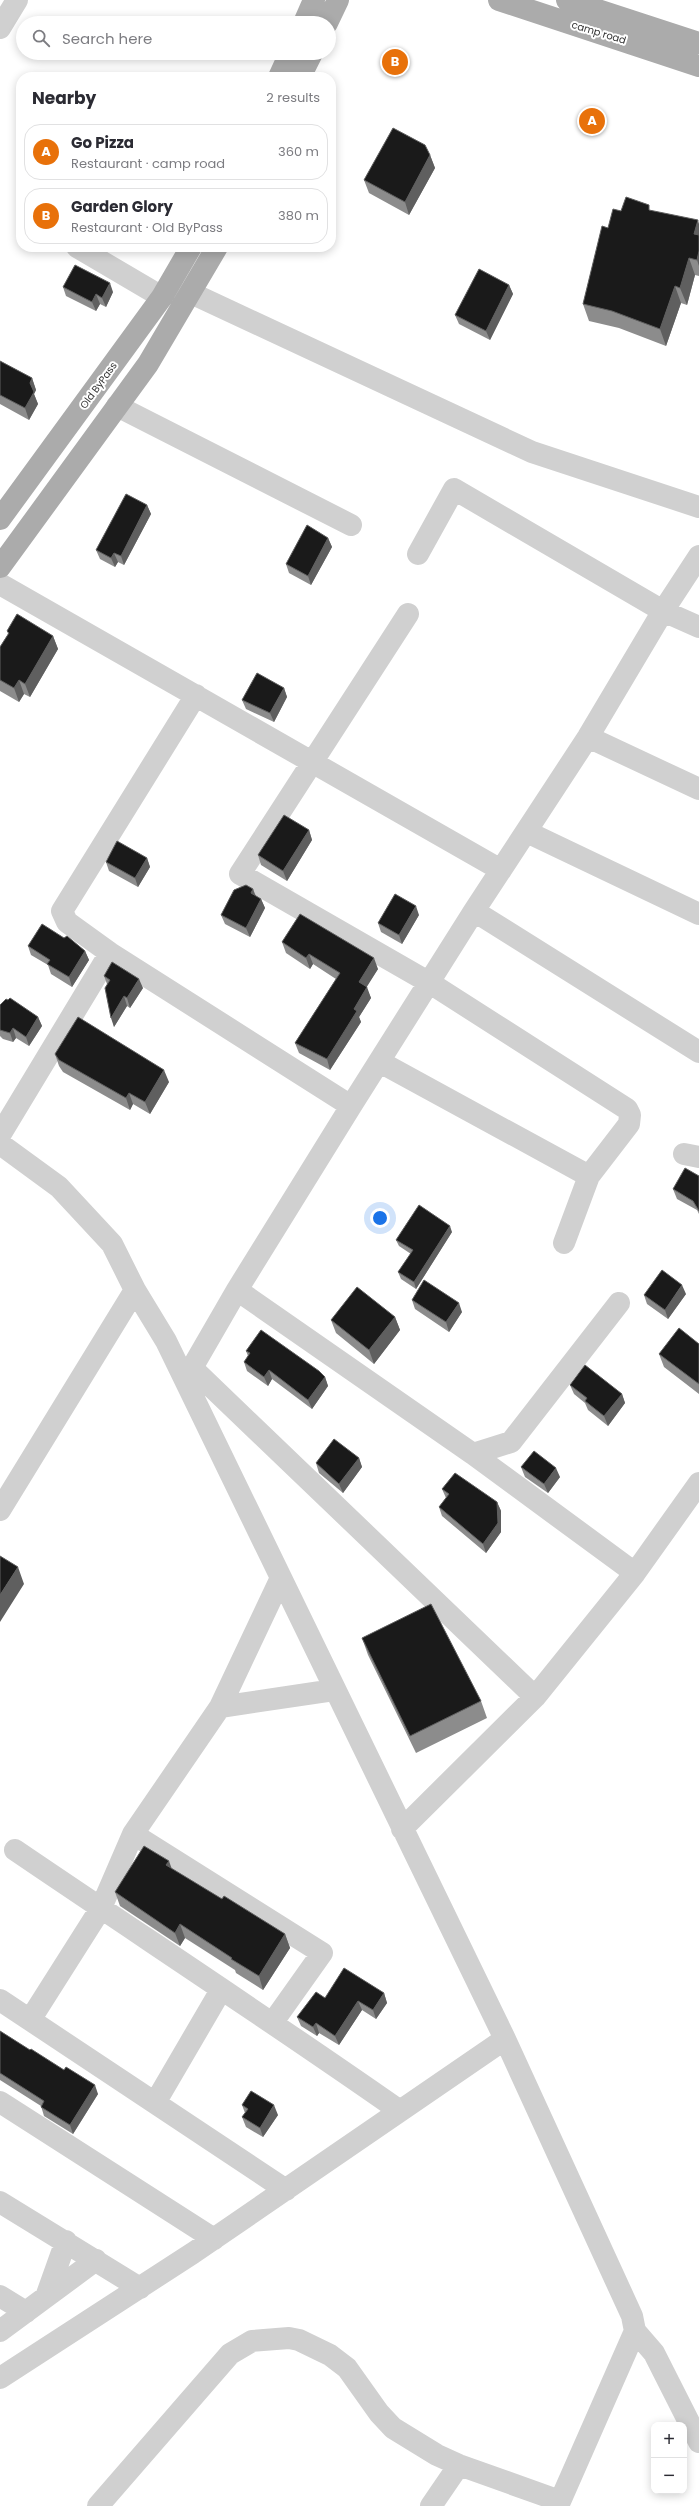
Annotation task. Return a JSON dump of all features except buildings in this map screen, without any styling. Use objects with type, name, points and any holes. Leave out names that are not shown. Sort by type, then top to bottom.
[{"type":"main road","points":[[307,16],[314,0]]},
{"type":"main road","points":[[330,16],[338,0]]},
{"type":"main road","name":"camp road","points":[[499,0],[699,66]]},
{"type":"main road","name":"camp road","points":[[567,0],[699,43]]},
{"type":"main road","points":[[281,72],[287,60]]},
{"type":"main road","points":[[302,72],[308,60]]},
{"type":"main road","name":"Old ByPass","points":[[0,519],[162,297],[188,252]]},
{"type":"main road","points":[[0,567],[148,364],[214,252]]},
{"type":"street","points":[[0,28],[17,0]]},
{"type":"street","points":[[86,252],[162,297]]},
{"type":"street","points":[[191,293],[532,452],[699,507]]},
{"type":"street","points":[[117,406],[351,524]]},
{"type":"street","points":[[418,554],[454,489],[663,611],[699,627]]},
{"type":"street","points":[[188,1374],[237,1290],[351,1106],[474,911],[588,737],[663,611],[699,556]]},
{"type":"street","points":[[0,584],[501,870]]},
{"type":"street","points":[[408,614],[240,874],[430,983],[627,1109],[630,1115],[629,1124],[589,1176],[564,1243]]},
{"type":"street","points":[[196,695],[62,911],[67,922],[110,953],[351,1106]]},
{"type":"street","points":[[588,737],[699,789]]},
{"type":"street","points":[[527,832],[699,914]]},
{"type":"street","points":[[474,911],[699,1052]]},
{"type":"street","points":[[0,1135],[110,953]]},
{"type":"street","points":[[380,1062],[589,1176]]},
{"type":"street","points":[[0,1144],[59,1187],[112,1244],[136,1290],[166,1341],[188,1374],[280,1580],[505,2039],[632,2316],[635,2331],[658,2359],[699,2442]]},
{"type":"street","points":[[0,1510],[136,1290]]},
{"type":"street","points":[[237,1290],[473,1454],[634,1573]]},
{"type":"street","points":[[473,1454],[511,1442],[619,1303]]},
{"type":"street","points":[[188,1374],[535,1697]]},
{"type":"street","points":[[402,1829],[535,1697],[634,1573],[699,1483]]},
{"type":"street","points":[[30,2020],[101,1908],[133,1834],[220,1707],[280,1580]]},
{"type":"street","points":[[220,1707],[334,1690]]},
{"type":"street","points":[[133,1834],[322,1953],[273,2022]]},
{"type":"street","points":[[15,1850],[221,1990],[273,2022],[400,2111]]},
{"type":"street","points":[[155,2103],[221,1990]]},
{"type":"street","points":[[0,2000],[286,2190]]},
{"type":"street","points":[[0,2378],[214,2239],[505,2039]]},
{"type":"street","points":[[0,2102],[214,2239]]},
{"type":"street","points":[[0,2202],[66,2241],[140,2288]]},
{"type":"street","points":[[46,2297],[66,2241]]},
{"type":"street","points":[[0,2331],[96,2260]]},
{"type":"street","points":[[0,2296],[26,2312]]},
{"type":"street","points":[[98,2506],[230,2354],[252,2341],[272,2339],[294,2339],[330,2355],[347,2368],[379,2414],[394,2428],[437,2455],[559,2504],[635,2331]]},
{"type":"street","points":[[431,2506],[460,2465]]},
{"type":"place","name":"Garden Glory","points":[[395,62]]},
{"type":"place","name":"Go Pizza","points":[[592,121]]}]
